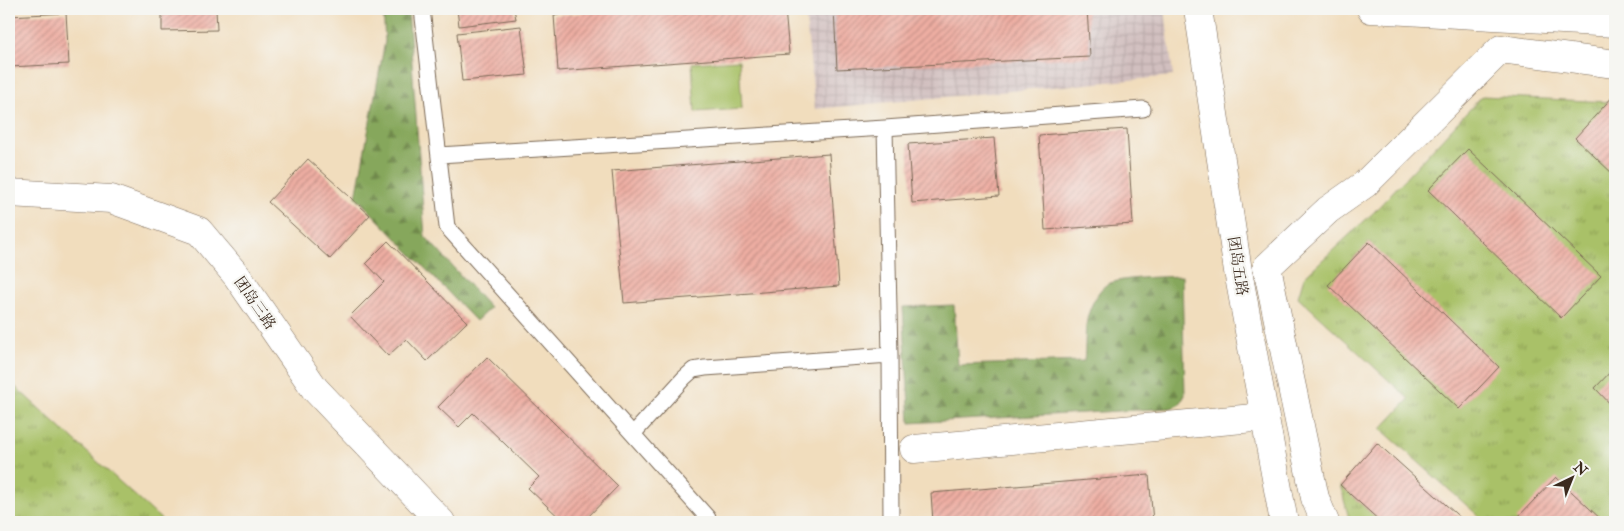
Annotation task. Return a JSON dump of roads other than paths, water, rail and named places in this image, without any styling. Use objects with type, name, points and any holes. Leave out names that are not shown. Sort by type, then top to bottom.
[{"type":"street","name":"团岛五路","points":[[1198,9],[1238,271],[1284,522]]},
{"type":"street","points":[[1371,9],[1615,23]]},
{"type":"street","points":[[1238,271],[1267,267],[1328,210],[1365,184],[1501,49],[1615,64]]},
{"type":"street","name":"团岛三路","points":[[9,193],[111,199],[199,232],[237,276],[315,389],[441,522]]},
{"type":"street","points":[[1267,267],[1315,498],[1325,522]]},
{"type":"street","points":[[914,449],[1265,417]]},
{"type":"lane","points":[[422,9],[447,227],[633,434],[708,521]]},
{"type":"lane","points":[[439,155],[885,128],[1143,109]]},
{"type":"lane","points":[[885,128],[890,355],[891,522]]},
{"type":"lane","points":[[633,434],[684,378],[694,370],[890,355]]}]
